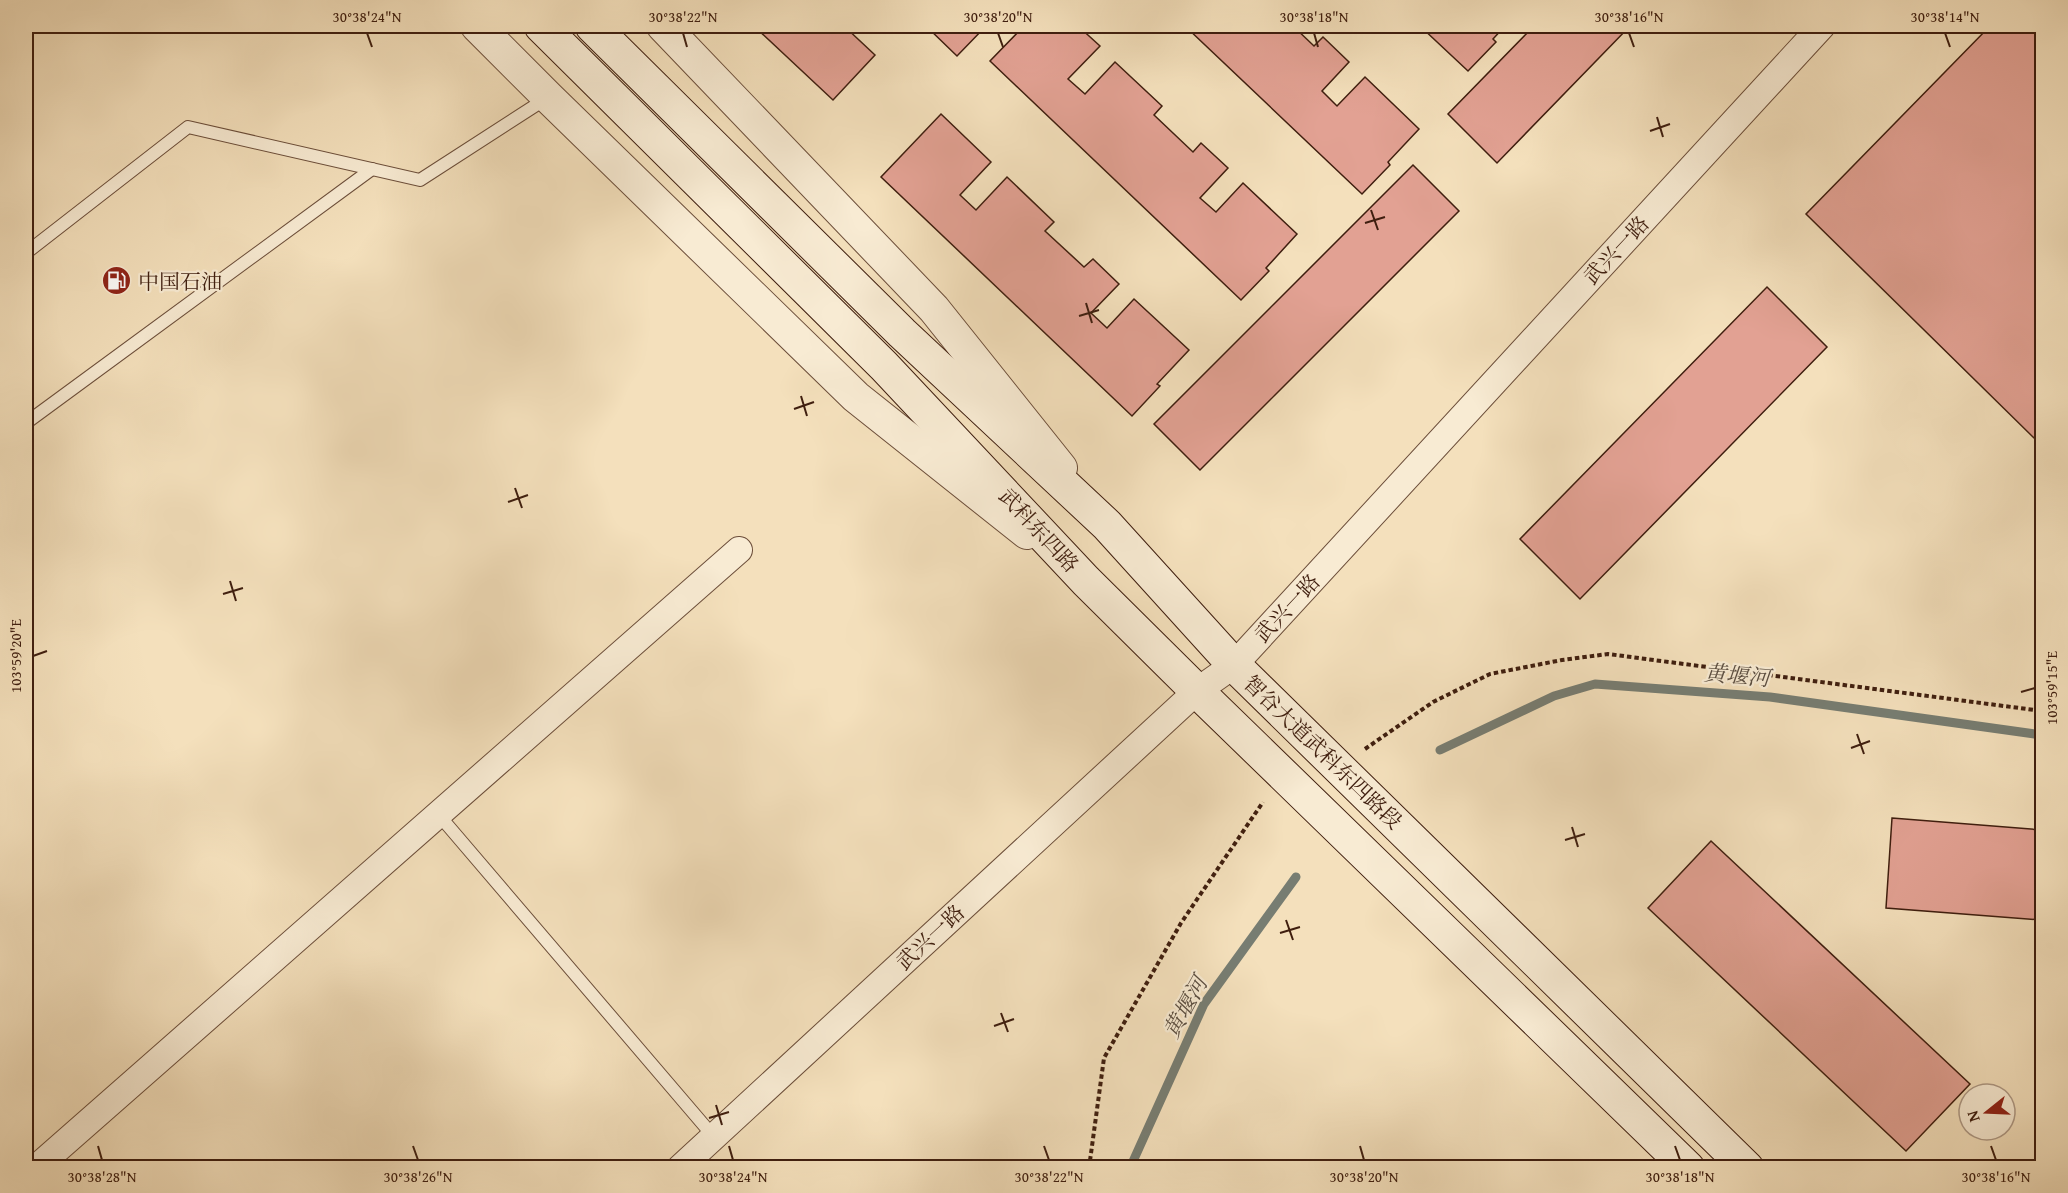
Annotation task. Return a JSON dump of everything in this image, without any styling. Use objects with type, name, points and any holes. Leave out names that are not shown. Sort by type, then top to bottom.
[{"type":"main road","name":"武科东四路","points":[[541,26],[884,366],[1086,581],[1197,691]]},
{"type":"main road","name":"智谷大道武科东四路段","points":[[592,26],[902,333],[1107,525],[1234,665],[1747,1167]]},
{"type":"main road","name":"智谷大道武科东四路段","points":[[1197,691],[1688,1167]]},
{"type":"street","points":[[477,26],[856,396],[1086,581]]},
{"type":"street","points":[[663,26],[934,309],[1107,525]]},
{"type":"street","name":"武兴一路","points":[[680,1167],[1197,691],[1234,665],[1822,26]]},
{"type":"street","points":[[36,1167],[739,550]]},
{"type":"lane","points":[[26,253],[188,127],[420,180],[548,97]]},
{"type":"lane","points":[[26,423],[372,169]]},
{"type":"lane","points":[[438,814],[714,1137]]},
{"type":"path","points":[[1339,768],[1433,702],[1491,674],[1562,660],[1608,654],[2043,711]]},
{"type":"path","points":[[1089,1167],[1104,1058],[1181,923],[1282,774]]},
{"type":"building","points":[[754,26],[844,26],[875,55],[833,100]]},
{"type":"building","points":[[926,26],[986,26],[957,56]]},
{"type":"building","points":[[1024,26],[1078,26],[1100,46],[1068,79],[1085,94],[1115,62],[1162,106],[1154,115],[1193,152],[1201,143],[1228,168],[1200,198],[1216,212],[1243,183],[1297,234],[1266,268],[1269,271],[1241,300],[990,61]]},
{"type":"building","points":[[1185,26],[1293,26],[1314,46],[1323,37],[1349,62],[1322,91],[1337,106],[1365,77],[1419,129],[1388,162],[1390,165],[1362,194]]},
{"type":"building","points":[[1420,26],[1505,26],[1493,39],[1496,42],[1468,71]]},
{"type":"building","points":[[1534,26],[1630,26],[1497,163],[1448,114]]},
{"type":"building","points":[[1990,26],[2042,26],[2042,431],[2035,439],[1806,214]]},
{"type":"building","points":[[941,114],[991,162],[960,195],[976,210],[1007,177],[1054,222],[1045,231],[1084,267],[1093,259],[1119,284],[1091,313],[1107,328],[1134,299],[1189,350],[1157,384],[1160,386],[1132,416],[881,177]]},
{"type":"building","points":[[1413,165],[1459,211],[1200,470],[1154,424]]},
{"type":"building","points":[[1767,287],[1827,347],[1580,599],[1520,539]]},
{"type":"building","points":[[1892,818],[2042,830],[2042,920],[1886,908]]},
{"type":"building","points":[[1711,841],[1968,1082],[1957,1082],[1957,1098],[1906,1151],[1648,908]]},
{"type":"building","points":[[2040,1156],[2042,1168],[2029,1168]]},
{"type":"waterway","name":"黄堰河","points":[[1440,750],[1554,696],[1595,684],[1770,697],[2042,735]]},
{"type":"waterway","name":"黄堰河","points":[[1130,1168],[1204,1004],[1296,877]]},
{"type":"place","name":"中国石油","points":[[117,281]]}]
